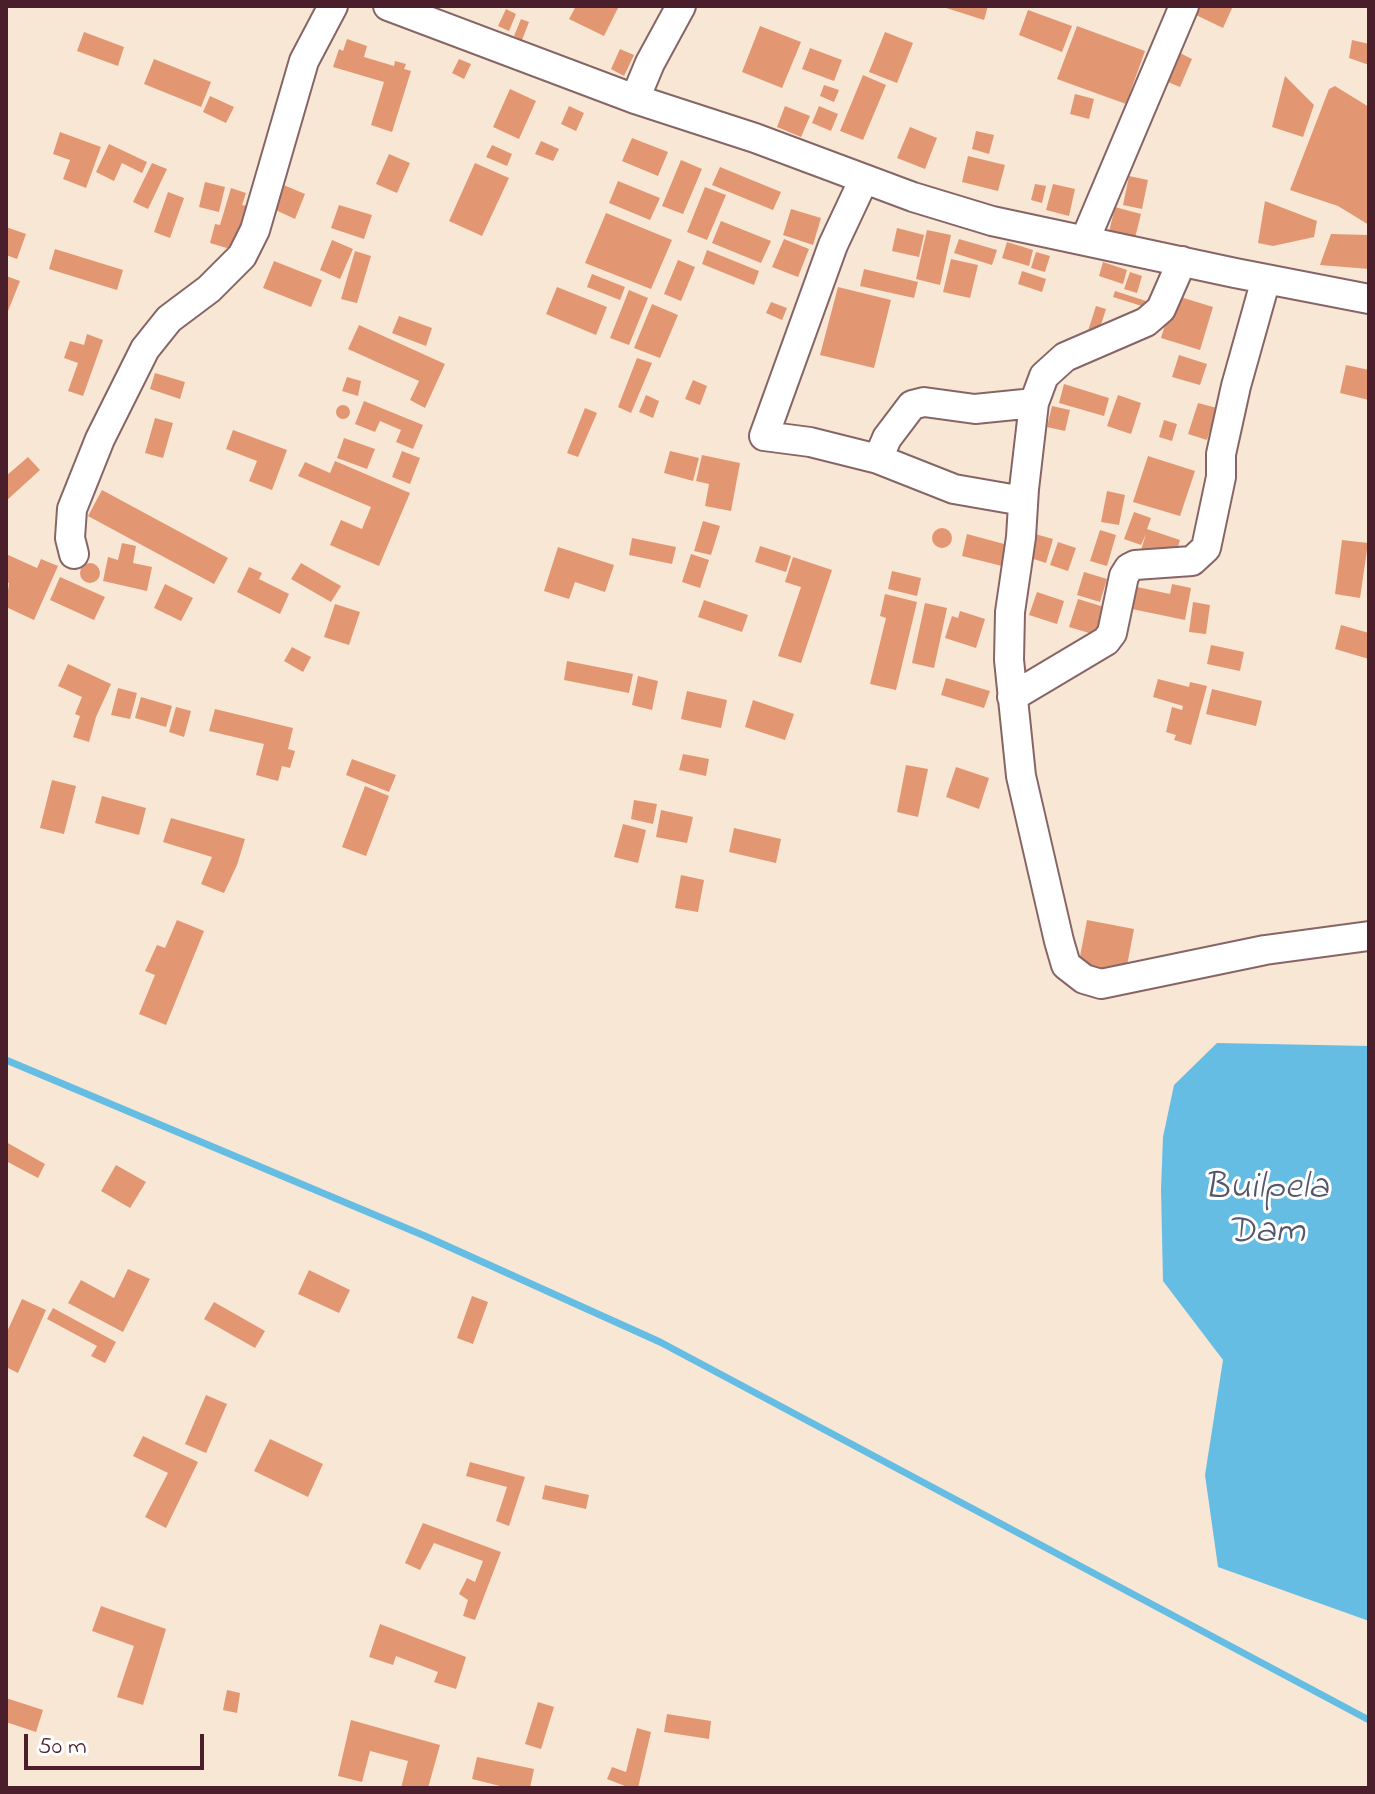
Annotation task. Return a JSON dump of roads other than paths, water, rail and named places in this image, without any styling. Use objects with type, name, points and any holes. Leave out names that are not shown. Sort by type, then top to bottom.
[{"type":"street","points":[[74,554],[70,538],[72,509],[100,439],[145,349],[169,319],[209,289],[242,256],[255,230],[272,177],[304,61],[333,6]]},
{"type":"street","points":[[388,6],[635,99],[992,221],[1369,299]]},
{"type":"street","points":[[635,99],[650,63],[681,6]]},
{"type":"street","points":[[1085,240],[1184,6]]},
{"type":"street","points":[[864,179],[833,245],[764,436],[810,442],[878,459],[954,489],[1023,501]]},
{"type":"street","points":[[1182,261],[1161,309],[1146,322],[1065,357],[1044,376],[1034,403],[1010,612],[1012,697],[1021,776],[1059,941],[1066,965],[1084,979],[1101,984],[1265,950],[1369,936]]},
{"type":"street","points":[[1012,697],[1106,641],[1112,633],[1124,576],[1129,568],[1192,561],[1206,548],[1236,386],[1266,279]]},
{"type":"street","points":[[878,459],[887,438],[912,405],[924,402],[975,409],[1034,403]]},
{"type":"water","name":"Builpela Dam","points":[[1217,1043],[1369,1046],[1369,1621],[1218,1567],[1205,1475],[1223,1360],[1163,1281],[1161,1189],[1163,1137],[1174,1085]]},
{"type":"waterway","points":[[6,1060],[425,1236],[660,1342],[1369,1720]]}]
